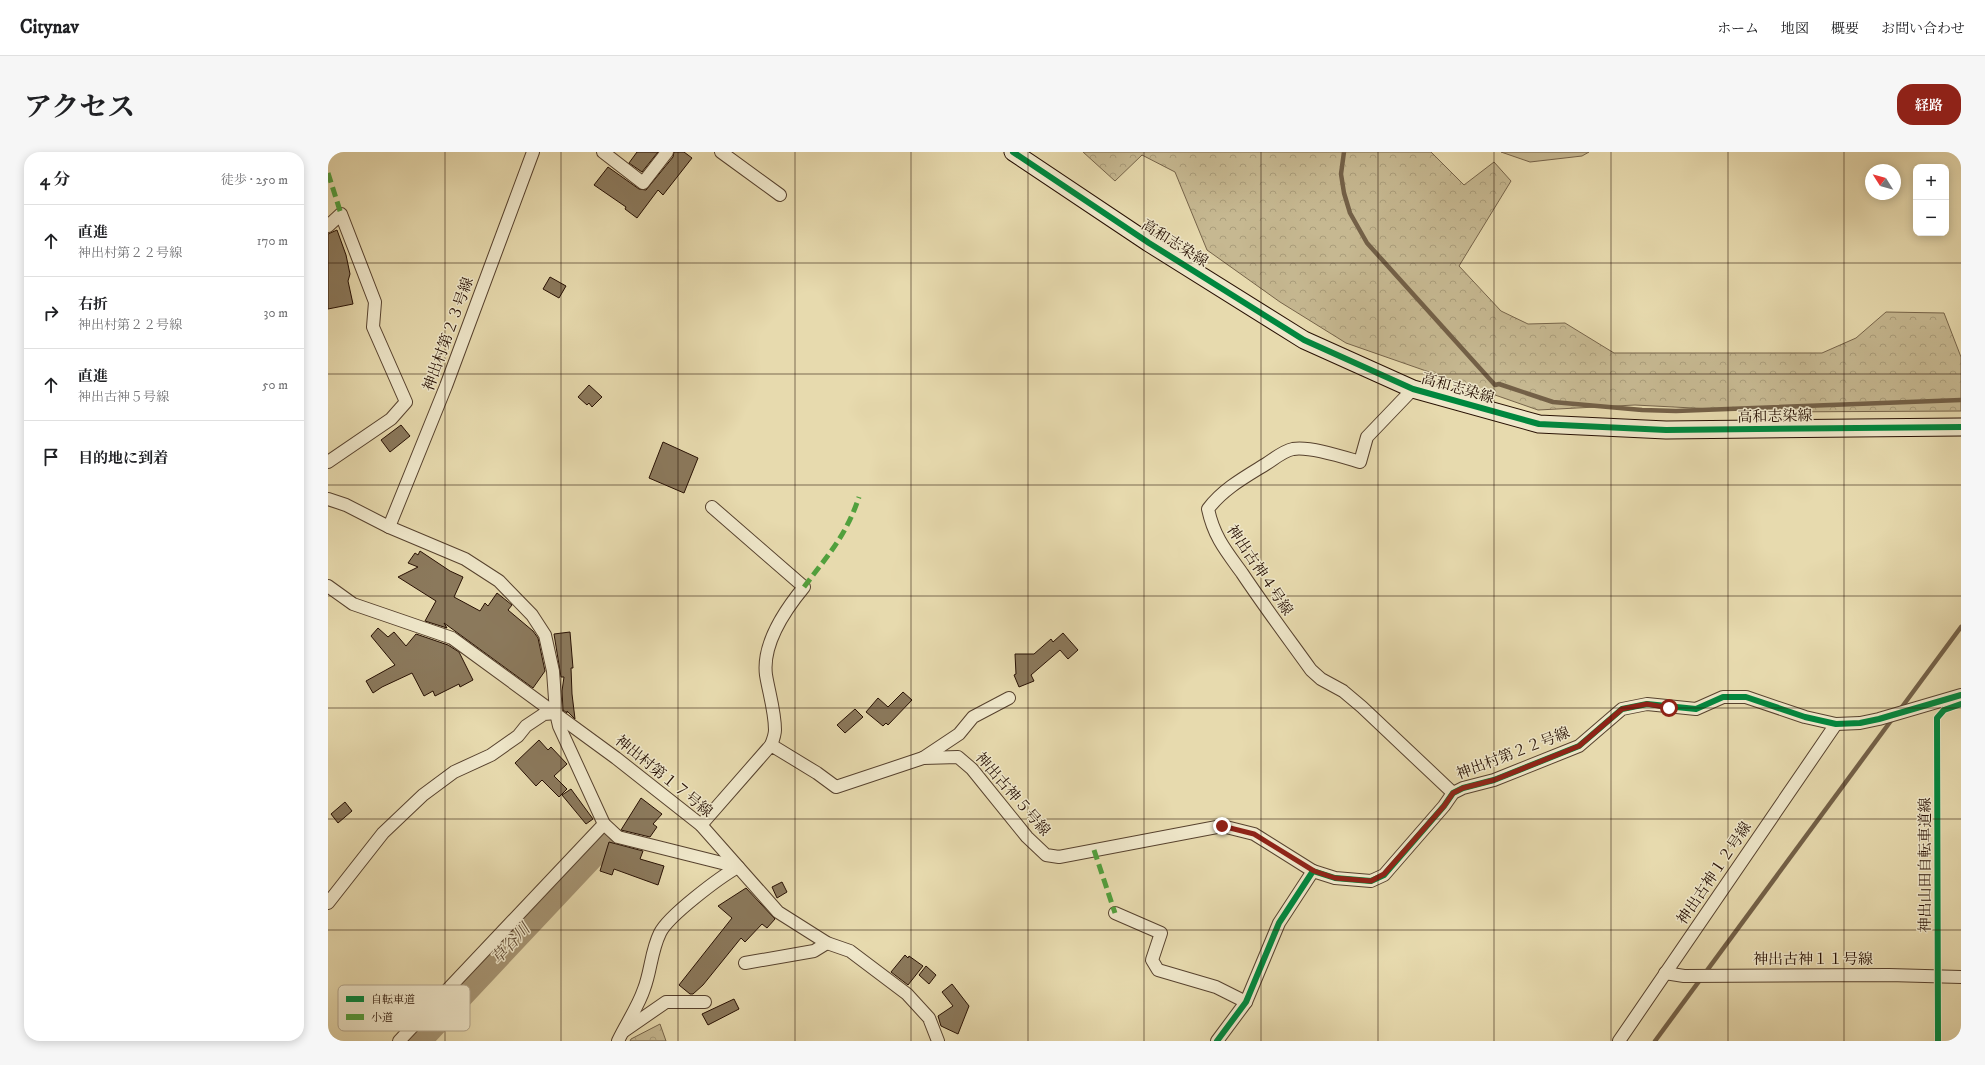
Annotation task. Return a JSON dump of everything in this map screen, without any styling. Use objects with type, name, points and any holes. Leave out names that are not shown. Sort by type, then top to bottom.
[{"type":"street","name":"神出村第２３号線","points":[[389,527],[446,386],[533,152]]},
{"type":"street","points":[[603,152],[643,183],[667,152]]},
{"type":"street","points":[[721,152],[780,195]]},
{"type":"street","name":"高和志染線","points":[[1013,152],[1149,243],[1304,340],[1413,390],[1539,424],[1666,430],[1961,427]]},
{"type":"street","points":[[328,226],[341,214],[376,302],[373,327],[406,402],[391,419],[328,462]]},
{"type":"street","name":"神出古神４号線","points":[[1413,390],[1368,437],[1360,462],[1332,453],[1294,449],[1284,452],[1245,476],[1216,498],[1208,509],[1212,528],[1224,548],[1261,602],[1311,670],[1321,678],[1343,691],[1362,707],[1453,793]]},
{"type":"street","points":[[328,499],[346,505],[389,527],[465,559],[499,581],[532,615],[545,635],[553,671],[556,713],[559,726],[604,824],[618,837],[738,867]]},
{"type":"street","points":[[701,825],[771,745],[775,731],[766,673],[767,656],[775,632],[792,602],[804,587],[712,507]]},
{"type":"street","name":"神出村第１７号線","points":[[328,586],[353,604],[452,638],[556,713],[701,825],[778,912],[827,943],[850,951],[907,994],[929,1018],[938,1041]]},
{"type":"street","name":"神出村第２２号線","points":[[1314,871],[1335,878],[1371,881],[1384,874],[1444,806],[1453,793],[1463,788],[1494,780],[1579,746],[1622,709],[1647,704],[1669,708],[1696,709],[1723,697],[1746,697],[1805,717],[1836,724],[1860,723],[1879,719],[1961,695]]},
{"type":"street","points":[[923,758],[959,734],[973,717],[1009,698]]},
{"type":"street","points":[[328,903],[383,833],[423,795],[454,772],[491,755],[518,736],[526,726],[544,714],[556,713]]},
{"type":"street","name":"神出古神１２号線","points":[[1619,1041],[1664,973],[1836,724]]},
{"type":"street","name":"神出古神５号線","points":[[771,745],[836,786],[923,758],[958,757],[972,769],[1027,837],[1046,854],[1059,857],[1222,826],[1254,834],[1314,871]]},
{"type":"street","points":[[452,985],[604,824]]},
{"type":"street","points":[[620,1036],[644,989],[650,961],[660,933],[670,920],[726,874],[738,867]]},
{"type":"street","points":[[1217,1041],[1246,1002],[1279,924],[1314,871]]},
{"type":"street","points":[[1115,913],[1161,933],[1152,960],[1158,970],[1216,987],[1246,1002]]},
{"type":"street","points":[[745,963],[814,951],[827,943]]},
{"type":"street","name":"神出古神１１号線","points":[[1664,973],[1684,976],[1889,974],[1961,977]]},
{"type":"street","points":[[620,1036],[666,1002],[705,1002]]},
{"type":"street","points":[[399,1041],[408,1031]]},
{"type":"green space","points":[[1083,152],[1431,152],[1464,185],[1494,162],[1511,181],[1459,266],[1501,311],[1528,324],[1565,323],[1614,353],[1822,353],[1856,338],[1886,312],[1944,313],[1961,357],[1961,411],[1770,412],[1635,405],[1538,410],[1346,343],[1280,302],[1207,250],[1175,172],[1142,155],[1115,181]]},
{"type":"green space","points":[[1501,152],[1589,152],[1582,156],[1530,162]]},
{"type":"green space","points":[[660,1024],[666,1041],[630,1041],[631,1039]]},
{"type":"building","points":[[637,152],[658,152],[642,172],[629,163]]},
{"type":"building","points":[[674,152],[684,152],[692,158],[663,195],[658,190],[637,218],[625,209],[626,207],[594,185],[608,167],[639,189],[646,190],[673,157]]},
{"type":"building","points":[[337,230],[346,255],[350,274],[348,281],[353,304],[328,309],[328,234]]},
{"type":"building","points":[[550,277],[566,286],[559,298],[543,289]]},
{"type":"building","points":[[589,385],[602,397],[592,407],[589,403],[587,405],[578,397]]},
{"type":"building","points":[[401,425],[410,436],[390,452],[381,440]]},
{"type":"building","points":[[663,442],[698,458],[684,493],[649,478]]},
{"type":"building","points":[[420,551],[450,571],[463,577],[454,597],[480,611],[485,603],[488,606],[497,593],[512,605],[508,610],[533,631],[538,638],[545,671],[533,688],[444,623],[447,628],[425,621],[436,601],[398,577],[418,567],[408,563],[415,553],[418,555]]},
{"type":"building","points":[[378,628],[388,637],[394,632],[406,646],[416,634],[448,645],[459,652],[473,680],[460,687],[459,684],[435,696],[433,691],[424,696],[412,673],[382,687],[373,693],[366,681],[395,665],[371,636]]},
{"type":"building","points":[[570,632],[573,668],[571,668],[572,694],[575,719],[567,711],[567,713],[563,710],[562,691],[564,677],[561,677],[554,634]]},
{"type":"building","points":[[1063,633],[1078,650],[1068,659],[1060,650],[1031,675],[1034,681],[1019,687],[1014,675],[1016,674],[1015,654],[1034,654],[1051,639],[1053,642]]},
{"type":"building","points":[[903,692],[912,700],[888,725],[886,723],[883,726],[866,712],[878,698],[888,707]]},
{"type":"building","points":[[855,709],[863,717],[845,733],[837,725]]},
{"type":"building","points":[[539,740],[548,750],[551,747],[567,764],[554,776],[567,789],[559,797],[542,780],[536,786],[515,763]]},
{"type":"building","points":[[571,789],[593,819],[586,824],[562,795]]},
{"type":"building","points":[[641,798],[662,814],[653,824],[657,827],[650,837],[621,830]]},
{"type":"building","points":[[345,802],[352,811],[338,823],[331,814]]},
{"type":"building","points":[[609,842],[643,851],[640,859],[664,866],[658,885],[614,869],[612,875],[600,871]]},
{"type":"building","points":[[782,882],[787,892],[777,898],[772,887]]},
{"type":"building","points":[[746,888],[775,919],[767,928],[762,924],[745,942],[741,938],[703,985],[693,994],[690,994],[679,985],[732,918],[718,906]]},
{"type":"building","points":[[905,955],[908,958],[909,956],[923,966],[908,985],[891,972]]},
{"type":"building","points":[[926,966],[936,975],[929,984],[919,975]]},
{"type":"building","points":[[952,984],[969,1006],[958,1034],[941,1026],[938,1016],[953,1006],[942,992]]},
{"type":"building","points":[[734,999],[739,1009],[708,1025],[702,1014]]},
{"type":"waterway","points":[[1344,152],[1341,174],[1344,193],[1350,213],[1367,243],[1495,385],[1499,384],[1553,402],[1642,410],[1676,411],[1961,400]]},
{"type":"waterway","points":[[1899,711],[1961,627]]},
{"type":"waterway","points":[[1655,1041],[1893,718]]},
{"type":"waterway","name":"草谷川","points":[[470,986],[602,845]]},
{"type":"waterway","name":"草谷川","points":[[418,1041],[427,1031]]},
{"type":"marked path","points":[[328,173],[341,214]]},
{"type":"marked path","points":[[804,587],[836,545],[854,511],[859,497]]},
{"type":"marked path","points":[[1094,850],[1115,913]]},
{"type":"cycle path","points":[[1013,152],[1149,243],[1304,340],[1413,389],[1539,424],[1666,430],[1961,427]]},
{"type":"cycle path","points":[[1217,1041],[1246,1002],[1279,923],[1313,871],[1335,878],[1371,881],[1384,875],[1444,806],[1453,793],[1463,788],[1494,780],[1579,746],[1622,709],[1647,704],[1696,709],[1723,697],[1746,697],[1805,717],[1836,724],[1860,723],[1879,719],[1961,695]]},
{"type":"cycle path","name":"神出山田自転車道線","points":[[1938,1041],[1937,718],[1944,710],[1961,704]]},
{"type":"route","points":[[1222,826],[1254,834],[1314,871],[1335,878],[1371,881],[1384,874],[1444,806],[1453,793],[1463,788],[1494,780],[1579,746],[1622,709],[1647,704],[1669,708]]}]
